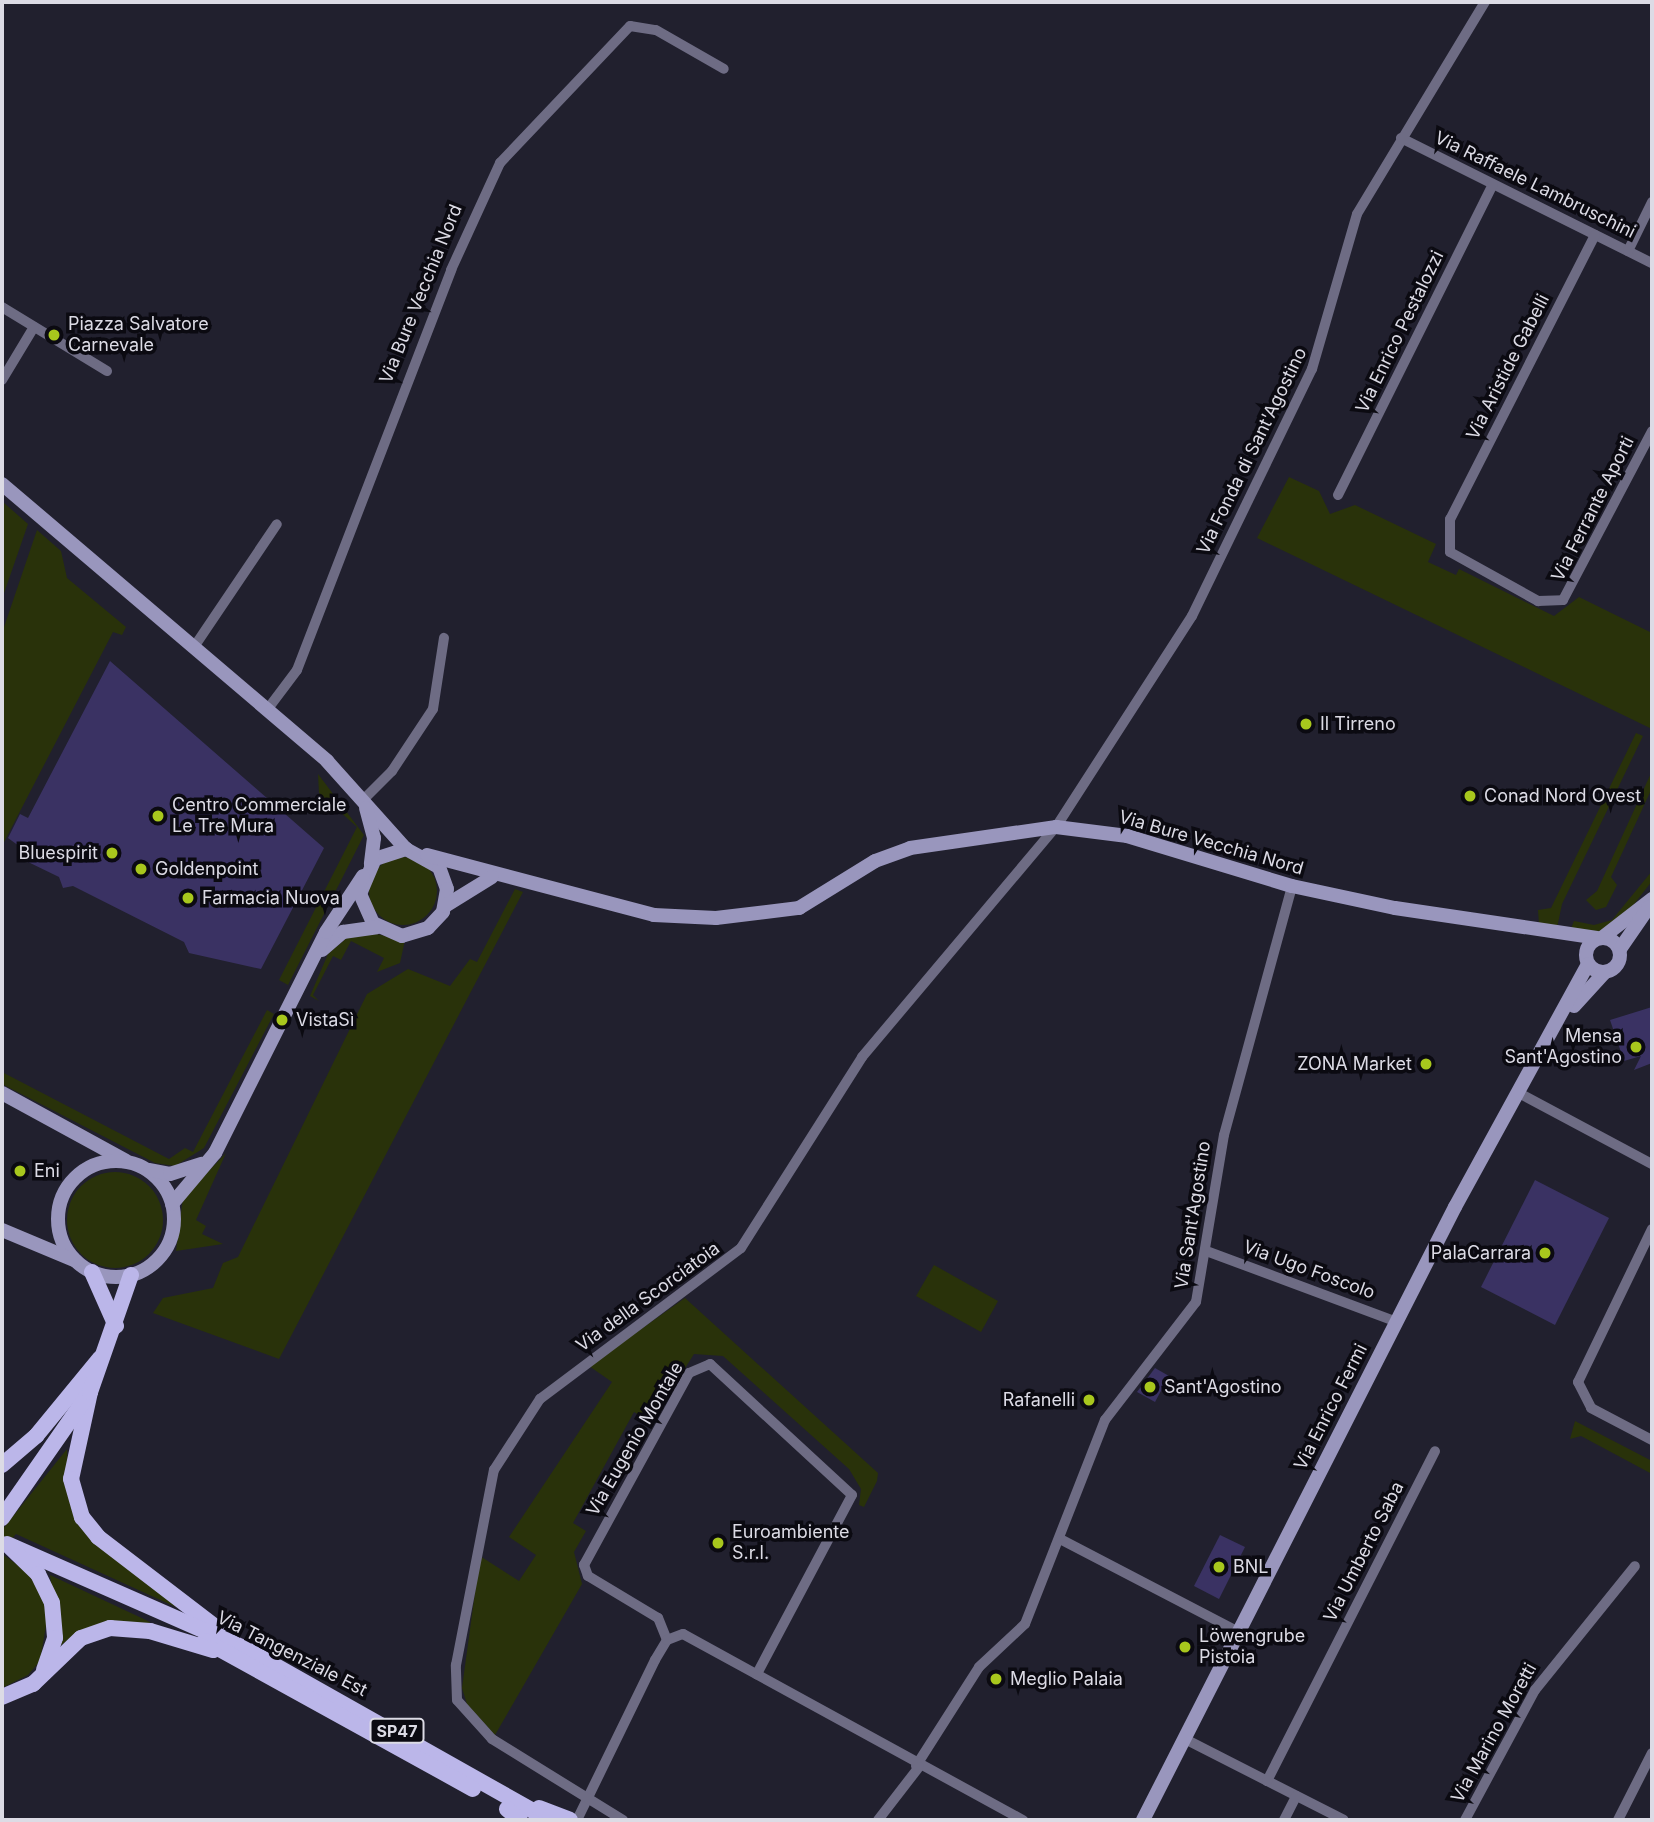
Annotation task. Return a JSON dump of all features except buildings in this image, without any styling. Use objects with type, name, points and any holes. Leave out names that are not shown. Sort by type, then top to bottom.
[{"type":"main road","points":[[92,1272],[116,1326]]},
{"type":"main road","points":[[131,1275],[110,1346],[90,1392],[71,1479],[82,1517],[120,1555],[241,1653]]},
{"type":"main road","points":[[2,1465],[27,1445],[110,1346]]},
{"type":"main road","points":[[2,1518],[90,1392]]},
{"type":"main road","points":[[4,1543],[38,1574],[52,1603],[55,1638],[42,1675]]},
{"type":"main road","name":"Via Tangenziale Est","points":[[4,1543],[241,1653],[510,1805],[528,1820]]},
{"type":"main road","points":[[2,1697],[42,1675],[81,1638],[120,1627],[241,1653]]},
{"type":"main road","points":[[510,1805],[566,1820]]},
{"type":"main road","points":[[510,1805],[520,1820]]},
{"type":"street","name":"Via Fonda di Sant'Agostino","points":[[1056,827],[1201,598],[1312,369],[1357,214],[1485,2]]},
{"type":"street","name":"Via Bure Vecchia Nord","points":[[267,710],[298,670],[451,270],[500,163],[630,26],[656,30],[724,69]]},
{"type":"street","name":"Via Raffaele Lambruschini","points":[[1401,138],[1652,263]]},
{"type":"street","name":"Via Enrico Pestalozzi","points":[[1338,495],[1493,184]]},
{"type":"street","points":[[1628,251],[1652,202]]},
{"type":"street","name":"Via Aristide Gabelli","points":[[1453,514],[1595,235]]},
{"type":"street","points":[[2,307],[107,371]]},
{"type":"street","points":[[2,380],[34,327]]},
{"type":"street","name":"Via Ferrante Aporti","points":[[1453,514],[1446,537],[1456,560],[1538,601],[1559,603],[1574,587],[1652,431]]},
{"type":"street","points":[[2,484],[267,710],[363,800],[407,849],[427,855],[446,881],[445,905],[434,924],[415,934],[377,927],[343,932],[319,953]]},
{"type":"street","points":[[194,647],[277,524]]},
{"type":"street","points":[[363,800],[392,771],[433,709],[444,638]]},
{"type":"street","points":[[363,800],[373,831],[363,906],[377,927]]},
{"type":"street","name":"Via Bure Vecchia Nord","points":[[427,855],[492,877],[661,916],[774,914],[810,904],[897,852],[1056,827],[1127,836],[1292,887],[1561,938]]},
{"type":"street","name":"Via della Scorciatoia","points":[[586,1801],[481,1731],[457,1700],[456,1665],[494,1470],[540,1399],[741,1248],[862,1057],[1056,827]]},
{"type":"street","points":[[2,1230],[76,1262],[92,1272],[131,1275],[166,1248],[172,1204],[208,1161],[319,953],[346,895],[367,870],[407,849]]},
{"type":"street","points":[[445,905],[492,877]]},
{"type":"street","name":"Via Sant'Agostino","points":[[878,1820],[918,1767],[979,1667],[1025,1624],[1062,1540],[1104,1420],[1189,1312],[1209,1252],[1224,1135],[1292,887]]},
{"type":"street","points":[[1563,1017],[1587,960],[1600,938],[1652,901]]},
{"type":"street","points":[[1563,1017],[1605,972],[1618,964],[1619,949],[1652,901]]},
{"type":"street","points":[[1561,938],[1600,938],[1619,949]]},
{"type":"street","points":[[1561,938],[1605,972]]},
{"type":"street","name":"Via Enrico Fermi","points":[[1143,1820],[1517,1091],[1563,1017]]},
{"type":"street","points":[[1517,1091],[1652,1164]]},
{"type":"street","points":[[2,1093],[128,1162],[144,1168],[170,1174],[208,1161]]},
{"type":"street","points":[[76,1262],[60,1236],[62,1197],[89,1168],[128,1162]]},
{"type":"street","points":[[144,1168],[172,1204]]},
{"type":"street","points":[[1652,1229],[1578,1382],[1591,1408],[1652,1440]]},
{"type":"street","name":"Via Ugo Foscolo","points":[[1209,1252],[1397,1322]]},
{"type":"street","name":"Via Eugenio Montale","points":[[667,1640],[658,1618],[588,1576],[584,1565],[693,1368],[710,1364],[733,1381],[845,1482],[850,1503],[757,1674]]},
{"type":"street","name":"Via Umberto Saba","points":[[1267,1781],[1435,1451]]},
{"type":"street","points":[[1062,1540],[1239,1632]]},
{"type":"street","name":"Via Marino Moretti","points":[[1465,1820],[1546,1674],[1635,1566]]},
{"type":"street","points":[[566,1820],[586,1801],[667,1640],[690,1637],[918,1767],[1023,1820]]},
{"type":"street","points":[[1185,1739],[1344,1820]]},
{"type":"street","points":[[1618,1820],[1652,1753]]},
{"type":"street","points":[[1284,1820],[1296,1796]]},
{"type":"street","points":[[586,1801],[623,1820]]},
{"type":"green space","points":[[1289,477],[1319,491],[1330,514],[1355,505],[1436,544],[1428,562],[1456,575],[1459,569],[1554,616],[1579,597],[1652,633],[1652,729],[1257,538]]},
{"type":"green space","points":[[3,502],[28,524],[2,599],[2,506]]},
{"type":"green space","points":[[37,530],[61,551],[67,578],[126,627],[122,635],[113,632],[2,846],[2,633]]},
{"type":"green space","points":[[1636,733],[1643,736],[1562,904],[1557,928],[1539,924],[1538,910],[1551,908]]},
{"type":"green space","points":[[1652,771],[1652,788],[1611,877],[1617,885],[1606,907],[1596,910],[1586,900],[1597,891]]},
{"type":"green space","points":[[318,774],[364,835],[288,985],[279,980],[357,827],[319,793]]},
{"type":"green space","points":[[403,857],[416,860],[427,867],[434,878],[437,891],[434,904],[427,915],[416,922],[403,925],[390,922],[379,915],[372,904],[369,891],[372,878],[379,867],[390,860]]},
{"type":"green space","points":[[1652,871],[1652,881],[1628,912],[1601,932],[1570,931],[1574,921],[1594,925],[1612,920]]},
{"type":"green space","points":[[515,889],[523,892],[279,1359],[153,1313],[163,1298],[213,1288],[223,1263],[238,1257],[367,994],[408,969],[450,986],[470,959],[477,962]]},
{"type":"green space","points":[[376,934],[405,940],[400,963],[377,972],[384,958],[351,941],[341,960],[333,956],[313,995],[319,1001],[310,996],[328,954],[348,937]]},
{"type":"green space","points":[[267,1010],[274,1014],[204,1148],[175,1166],[155,1163],[2,1084],[2,1072],[169,1159],[185,1148],[193,1152]]},
{"type":"green space","points":[[226,1153],[196,1220],[206,1226],[202,1234],[223,1244],[176,1251],[183,1198]]},
{"type":"green space","points":[[115,1172],[133,1176],[149,1186],[159,1202],[163,1220],[159,1238],[149,1254],[133,1264],[115,1268],[97,1264],[81,1254],[71,1238],[67,1220],[71,1202],[81,1186],[97,1176]]},
{"type":"green space","points":[[934,1265],[998,1301],[981,1332],[916,1296]]},
{"type":"green space","points":[[685,1298],[878,1473],[877,1481],[864,1507],[859,1505],[861,1489],[849,1469],[723,1356],[694,1354],[651,1422],[634,1412],[573,1523],[586,1531],[574,1552],[582,1584],[495,1735],[467,1704],[462,1688],[480,1556],[519,1581],[536,1555],[509,1537],[612,1382],[589,1366]]},
{"type":"green space","points":[[1575,1421],[1652,1461],[1652,1474],[1581,1436],[1570,1439]]},
{"type":"green space","points":[[67,1449],[69,1499],[180,1609],[16,1534],[2,1550],[2,1530]]},
{"type":"green space","points":[[2,1554],[31,1574],[49,1608],[40,1661],[28,1675],[2,1688]]},
{"type":"green space","points":[[50,1575],[150,1624],[73,1636],[60,1646]]},
{"type":"place","name":"Piazza Salvatore Carnevale","points":[[54,335]]},
{"type":"place","name":"Il Tirreno","points":[[1306,724]]},
{"type":"place","name":"Conad Nord Ovest","points":[[1470,796]]},
{"type":"place","name":"Centro Commerciale Le Tre Mura","points":[[158,816]]},
{"type":"place","name":"Bluespirit","points":[[112,853]]},
{"type":"place","name":"Goldenpoint","points":[[141,869]]},
{"type":"place","name":"Farmacia Nuova","points":[[188,898]]},
{"type":"place","name":"VistaSì","points":[[282,1020]]},
{"type":"place","name":"Mensa Sant'Agostino","points":[[1636,1047]]},
{"type":"place","name":"ZONA Market","points":[[1426,1064]]},
{"type":"place","name":"Eni","points":[[20,1171]]},
{"type":"place","name":"PalaCarrara","points":[[1545,1253]]},
{"type":"place","name":"Sant'Agostino","points":[[1150,1387]]},
{"type":"place","name":"Rafanelli","points":[[1089,1400]]},
{"type":"place","name":"Euroambiente S.r.l.","points":[[718,1543]]},
{"type":"place","name":"BNL","points":[[1219,1567]]},
{"type":"place","name":"Löwengrube Pistoia","points":[[1185,1647]]},
{"type":"place","name":"Meglio Palaia","points":[[996,1679]]}]
